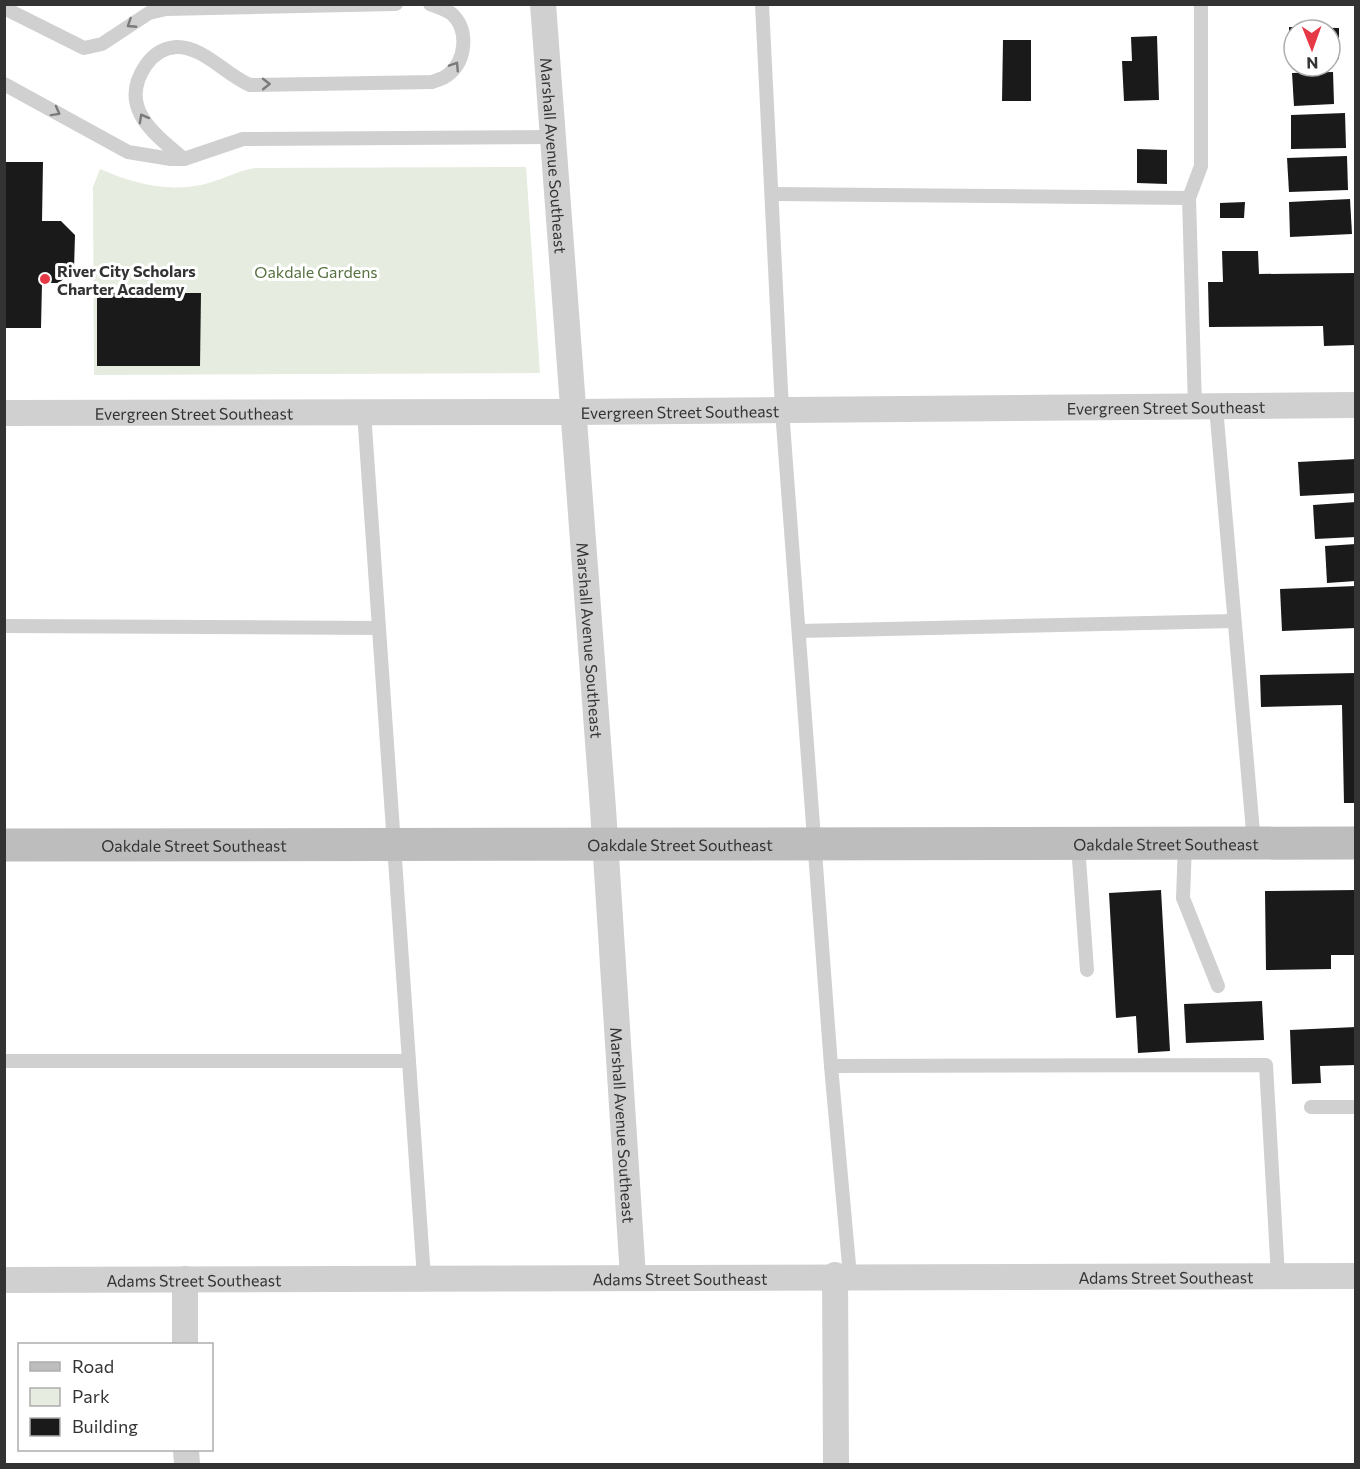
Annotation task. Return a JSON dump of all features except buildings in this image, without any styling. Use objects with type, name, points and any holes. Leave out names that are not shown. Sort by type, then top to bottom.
[{"type":"street","name":"Marshall Avenue Southeast","points":[[543,4],[605,843],[633,1276]]},
{"type":"street","name":"Evergreen Street Southeast","points":[[4,413],[573,412],[1356,405]]},
{"type":"street","name":"Oakdale Street Southeast","points":[[4,845],[1356,843]]},
{"type":"street","name":"Adams Street Southeast","points":[[4,1280],[633,1276],[1356,1276]]},
{"type":"street","points":[[836,1464],[843,1276]]},
{"type":"street","points":[[184,1279],[185,1343]]},
{"type":"lane","points":[[4,8],[84,48],[102,44],[149,13],[166,9],[396,4]]},
{"type":"lane","points":[[184,159],[150,131],[138,110],[135,90],[139,75],[154,54],[176,47],[199,52],[234,78],[250,85],[432,82],[448,76],[458,65],[464,45],[462,29],[452,14],[430,4]]},
{"type":"lane","points":[[762,4],[782,410],[816,843],[843,1276]]},
{"type":"lane","points":[[1201,4],[1201,166],[1189,198],[1205,407],[1234,621],[1254,843]]},
{"type":"lane","points":[[4,84],[128,152],[171,159],[184,159],[243,139],[553,137]]},
{"type":"lane","points":[[772,194],[1189,198]]},
{"type":"lane","points":[[364,412],[424,1278]]},
{"type":"lane","points":[[800,631],[1234,621]]},
{"type":"lane","points":[[4,627],[380,627]]},
{"type":"lane","points":[[1185,844],[1183,897],[1218,986]]},
{"type":"lane","points":[[1078,845],[1087,970]]},
{"type":"lane","points":[[4,1061],[409,1061]]},
{"type":"lane","points":[[831,1066],[1266,1065],[1278,1276]]},
{"type":"lane","points":[[1311,1107],[1356,1107]]},
{"type":"green space","name":"Oakdale Gardens","points":[[526,167],[540,373],[94,375],[93,187],[100,169],[149,185],[188,187],[255,168]]},
{"type":"place","name":"River City Scholars Charter Academy","points":[[45,279]]}]
